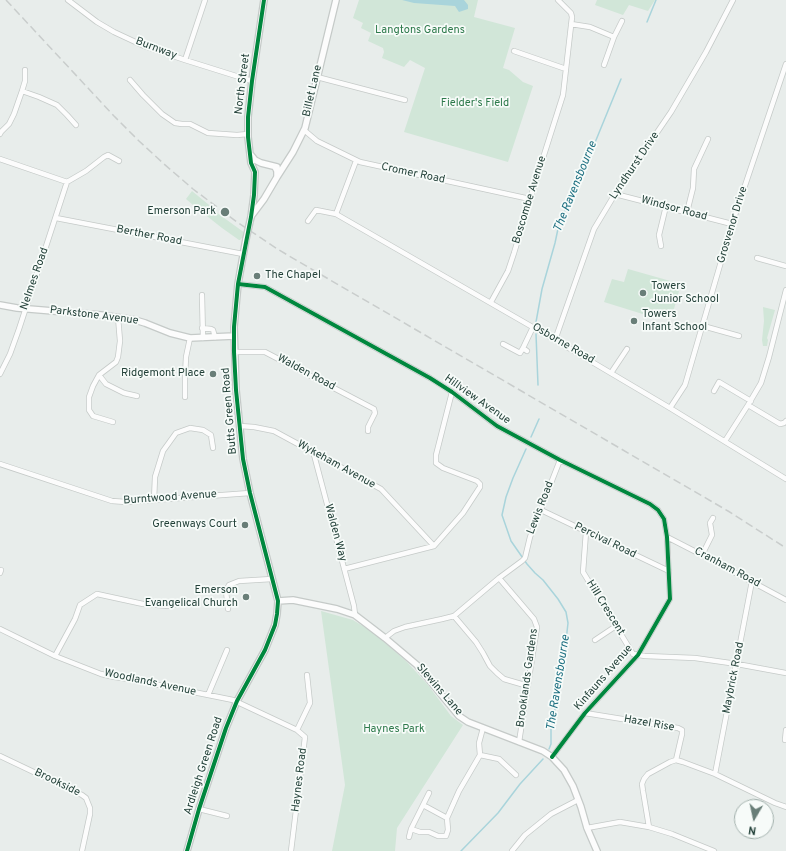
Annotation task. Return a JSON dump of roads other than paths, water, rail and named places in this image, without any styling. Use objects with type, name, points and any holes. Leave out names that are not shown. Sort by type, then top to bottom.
[{"type":"street","name":"Burnway","points":[[68,0],[86,14],[114,32],[144,46],[252,81]]},
{"type":"street","name":"North Street","points":[[251,217],[255,172],[251,163],[248,134],[252,81],[264,0]]},
{"type":"street","name":"Billet Lane","points":[[251,217],[293,152],[304,130],[336,0]]},
{"type":"street","points":[[558,0],[571,13],[571,24],[590,27],[614,37]]},
{"type":"street","name":"Lyndhurst Drive","points":[[555,340],[594,229],[615,194],[671,112],[706,52],[733,0]]},
{"type":"street","points":[[185,60],[204,1]]},
{"type":"street","points":[[604,65],[622,20]]},
{"type":"street","name":"Boscombe Avenue","points":[[491,302],[508,271],[563,94],[571,24]]},
{"type":"street","points":[[514,51],[566,69]]},
{"type":"street","name":"Grosvenor Drive","points":[[670,408],[685,385],[732,224],[786,64]]},
{"type":"street","points":[[0,134],[9,124],[14,114],[25,81],[25,70]]},
{"type":"street","points":[[317,77],[405,100]]},
{"type":"street","points":[[130,80],[142,95],[162,114],[175,123],[190,124],[208,133],[237,135],[248,134]]},
{"type":"street","points":[[22,91],[57,105],[76,125]]},
{"type":"street","name":"Cromer Road","points":[[304,130],[317,141],[356,161],[530,199]]},
{"type":"street","points":[[687,212],[693,188],[694,169],[708,139]]},
{"type":"street","points":[[250,155],[261,163],[275,167],[281,167],[288,160]]},
{"type":"street","points":[[0,160],[67,182],[104,157],[108,156],[119,160]]},
{"type":"street","points":[[336,214],[356,161]]},
{"type":"street","points":[[255,172],[257,166],[261,163]]},
{"type":"street","points":[[275,167],[277,177]]},
{"type":"street","name":"Nelmes Road","points":[[0,374],[10,354],[19,329],[67,182]]},
{"type":"street","name":"Windsor Road","points":[[615,194],[732,224]]},
{"type":"street","points":[[254,195],[257,198],[264,199]]},
{"type":"street","points":[[661,246],[659,235],[666,206]]},
{"type":"street","name":"Osborne Road","points":[[308,221],[316,210],[336,214],[534,327],[786,479]]},
{"type":"street","name":"Butts Green Road","points":[[251,217],[243,254],[236,307],[234,336],[236,390],[243,459],[250,493],[278,601]]},
{"type":"street","name":"Berther Road","points":[[56,218],[243,254]]},
{"type":"street","points":[[757,258],[786,266]]},
{"type":"street","name":"Hillview Avenue","points":[[238,284],[265,287],[430,378],[452,392],[497,426],[560,460],[650,504],[658,510],[664,519],[667,537]]},
{"type":"street","points":[[725,441],[750,403],[760,383],[767,363],[786,290]]},
{"type":"street","points":[[202,294],[203,338]]},
{"type":"street","name":"Parkstone Avenue","points":[[0,305],[25,309],[64,311],[118,317],[135,320],[170,334],[190,338],[234,336]]},
{"type":"street","points":[[112,422],[93,416],[89,410],[89,397],[99,375],[116,362],[118,357],[120,341],[118,317]]},
{"type":"street","points":[[703,326],[739,336]]},
{"type":"street","points":[[502,344],[520,353],[534,327]]},
{"type":"street","points":[[202,328],[213,330],[215,337]]},
{"type":"street","points":[[185,397],[186,357],[190,338]]},
{"type":"street","points":[[523,348],[528,351]]},
{"type":"street","points":[[612,373],[628,349]]},
{"type":"street","name":"Walden Road","points":[[234,352],[265,352],[374,409],[375,413],[368,427],[368,431]]},
{"type":"street","points":[[99,375],[106,384],[124,393],[137,396]]},
{"type":"street","points":[[714,391],[719,382],[780,424],[786,421]]},
{"type":"street","points":[[344,569],[434,546],[463,513],[480,487],[480,484],[477,481],[443,468],[436,463],[436,455],[452,392]]},
{"type":"street","name":"Wykeham Avenue","points":[[240,426],[274,431],[381,489],[434,546]]},
{"type":"street","points":[[154,500],[155,477],[163,451],[176,433],[190,428],[204,430],[212,435],[213,448]]},
{"type":"street","name":"Walden Way","points":[[313,451],[354,606],[355,615]]},
{"type":"street","name":"Lewis Road","points":[[499,578],[523,560],[530,537],[560,460]]},
{"type":"street","name":"Burntwood Avenue","points":[[0,464],[112,501],[126,502],[250,493]]},
{"type":"street","name":"Percival Road","points":[[541,510],[669,571]]},
{"type":"street","points":[[702,554],[712,535],[710,523],[713,518]]},
{"type":"street","name":"Hill Crescent","points":[[586,532],[583,572],[633,654],[638,655]]},
{"type":"street","name":"Cranham Road","points":[[667,537],[752,580],[786,600]]},
{"type":"street","name":"Kinfauns Avenue","points":[[552,757],[585,713],[638,655],[670,599],[667,537]]},
{"type":"street","points":[[385,638],[394,631],[405,627],[454,616],[499,578]]},
{"type":"street","name":"Brooklands Gardens","points":[[499,578],[536,623],[520,742]]},
{"type":"street","points":[[228,609],[226,591],[229,585],[239,581],[272,579]]},
{"type":"street","name":"Maybrick Road","points":[[715,774],[752,580]]},
{"type":"street","points":[[55,656],[75,619],[80,605],[97,594],[143,604],[169,606],[180,603]]},
{"type":"street","name":"Slewins Lane","points":[[278,601],[293,600],[337,609],[355,615],[417,665],[459,716],[468,722],[547,753],[560,765],[573,786],[587,828],[597,851]]},
{"type":"street","name":"Ardleigh Green Road","points":[[187,851],[223,735],[237,701],[265,650],[275,625],[278,601]]},
{"type":"street","points":[[454,616],[484,653],[490,666],[496,674],[504,679],[528,686]]},
{"type":"street","points":[[595,640],[616,626]]},
{"type":"street","name":"Woodlands Avenue","points":[[0,629],[55,656],[101,674],[237,701]]},
{"type":"street","points":[[208,695],[227,650]]},
{"type":"street","points":[[638,655],[695,658],[786,673]]},
{"type":"street","points":[[237,701],[297,730],[310,704],[307,675]]},
{"type":"street","name":"Hazel Rise","points":[[585,713],[678,728],[682,730],[676,760]]},
{"type":"street","points":[[411,829],[420,832],[429,832],[438,836],[446,836],[448,830],[448,818],[458,791],[480,755],[478,743],[483,728]]},
{"type":"street","name":"Haynes Road","points":[[291,851],[305,737],[297,730]]},
{"type":"street","points":[[785,740],[786,730]]},
{"type":"street","points":[[480,755],[499,759],[516,775]]},
{"type":"street","name":"Brookside","points":[[0,756],[86,798],[90,808],[90,814],[82,851]]},
{"type":"street","points":[[649,827],[642,784],[644,779],[648,774],[676,760],[715,774],[786,807]]},
{"type":"street","points":[[409,837],[411,829],[429,793]]},
{"type":"street","points":[[512,851],[525,835],[552,814],[578,800]]},
{"type":"street","points":[[424,805],[448,818]]},
{"type":"street","points":[[199,809],[227,816]]},
{"type":"street","points":[[587,828],[620,822],[649,827],[672,834],[714,851]]},
{"type":"water","points":[[402,0],[464,0],[468,5],[468,9],[459,12],[455,6],[414,3]]},
{"type":"waterway","name":"The Ravensbourne","points":[[647,22],[656,0]]},
{"type":"waterway","name":"The Ravensbourne","points":[[536,322],[542,289],[559,224],[621,79]]},
{"type":"waterway","name":"The Ravensbourne","points":[[536,334],[538,385]]},
{"type":"waterway","name":"The Ravensbourne","points":[[531,437],[539,419]]},
{"type":"waterway","name":"The Ravensbourne","points":[[526,449],[506,497],[502,515],[511,541],[527,564],[543,580],[558,599],[566,612],[568,623],[564,666],[551,729],[551,744],[549,749]]},
{"type":"waterway","name":"The Ravensbourne","points":[[461,851],[498,813],[520,784],[543,759]]},
{"type":"railway","points":[[6,0],[139,141],[193,189],[237,222],[279,250],[728,511],[786,548]]},
{"type":"place","name":"Emerson Park","points":[[225,212]]},
{"type":"place","name":"The Chapel","points":[[257,276]]},
{"type":"place","name":"Towers Junior School","points":[[643,293]]},
{"type":"place","name":"Towers Infant School","points":[[634,321]]},
{"type":"place","name":"Ridgemont Place","points":[[213,374]]},
{"type":"place","name":"Greenways Court","points":[[245,525]]},
{"type":"place","name":"Emerson Evangelical Church","points":[[246,597]]},
{"type":"park label","name":"Langtons Gardens","points":[[420,31]]},
{"type":"park label","name":"Fielder's Field","points":[[475,104]]},
{"type":"park label","name":"Haynes Park","points":[[394,730]]}]
